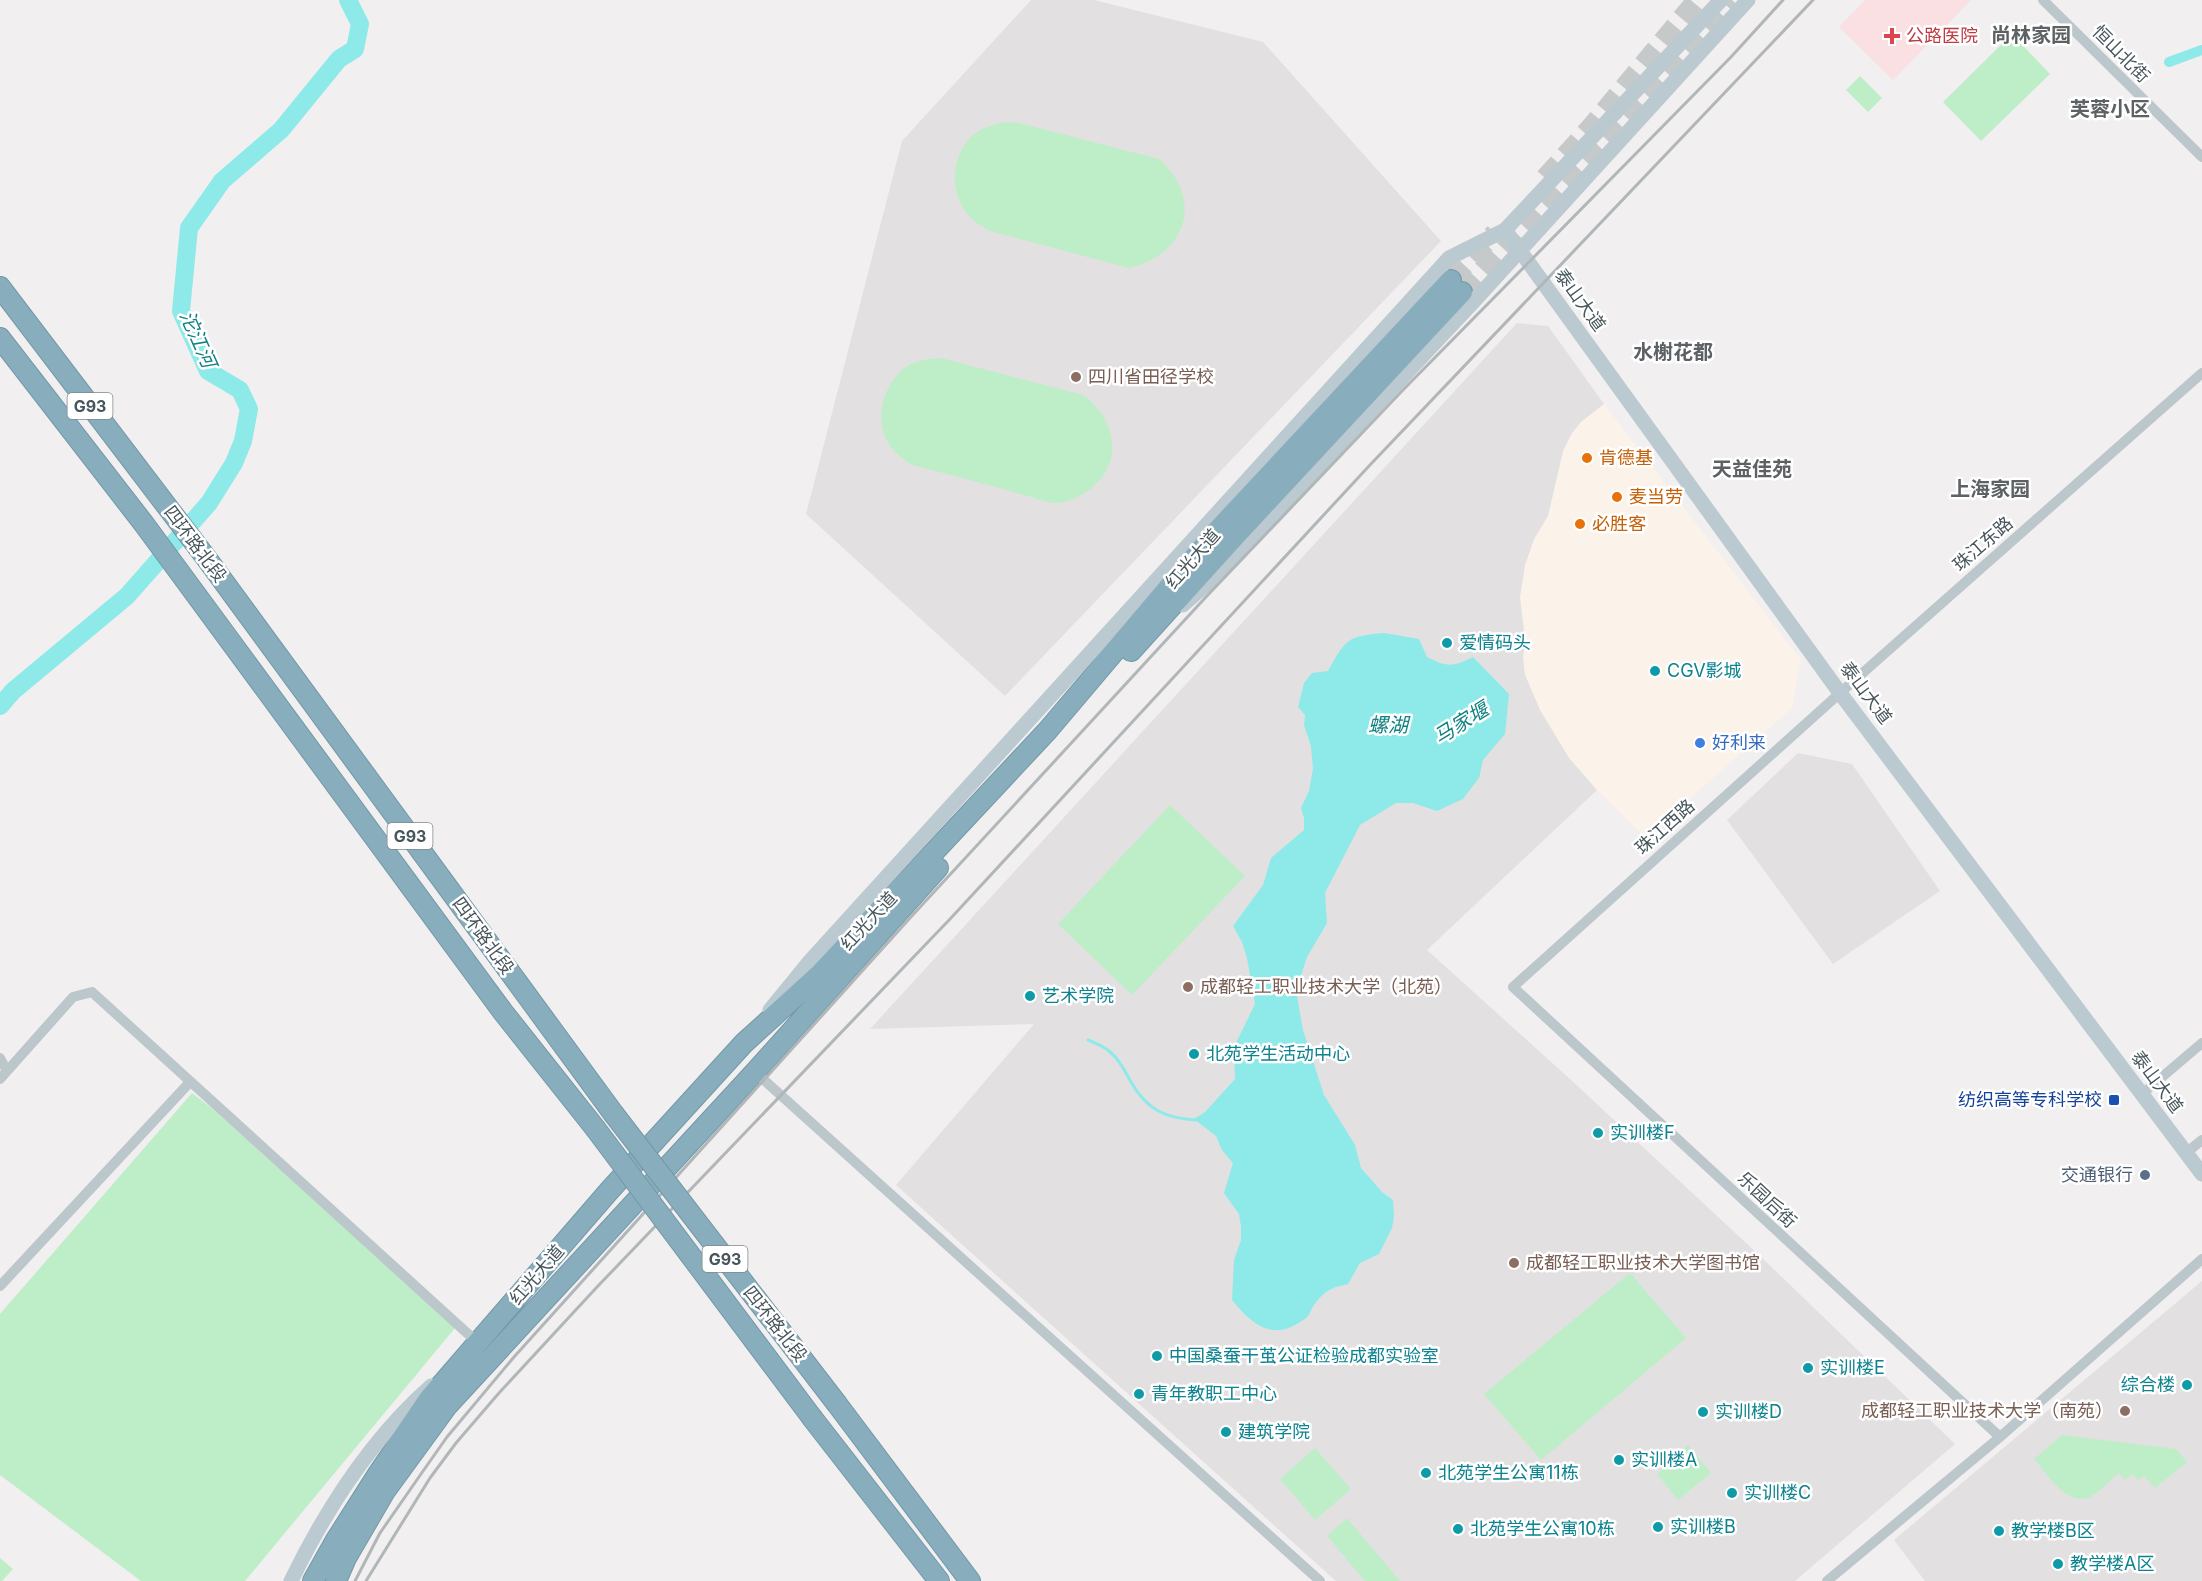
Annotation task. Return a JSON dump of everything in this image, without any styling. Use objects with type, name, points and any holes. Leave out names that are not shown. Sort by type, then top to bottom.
[{"type":"highway","name":"红光大道","points":[[313,1581],[336,1540],[422,1409],[609,1191],[744,1043],[819,975],[1048,730],[1214,534],[1457,286],[754,1072],[447,1406],[385,1491],[346,1558],[336,1581]]},
{"type":"highway","name":"四环路北段","points":[[0,287],[207,559],[614,1113],[970,1581]]},
{"type":"highway","name":"四环路北段","points":[[0,338],[144,524],[503,1012],[595,1128],[813,1419],[939,1581]]},
{"type":"highway","points":[[1108,659],[1179,556]]},
{"type":"main road","points":[[744,1043],[810,961],[1449,258],[1505,231],[1721,0]]},
{"type":"main road","points":[[1134,648],[1218,574],[1748,0]]},
{"type":"main road","name":"泰山大道","points":[[1505,231],[1840,693],[2202,1174]]},
{"type":"main road","points":[[291,1581],[356,1468],[413,1402],[474,1348]]},
{"type":"street","name":"恒山北街","points":[[2043,0],[2202,157]]},
{"type":"street","name":"珠江东路","points":[[1840,693],[2202,373]]},
{"type":"street","name":"珠江西路","points":[[1513,987],[1840,693]]},
{"type":"street","name":"乐园后街","points":[[1513,987],[2000,1437]]},
{"type":"street","points":[[4,1075],[73,997],[92,992],[474,1348]]},
{"type":"street","points":[[2142,1094],[2202,1043]]},
{"type":"street","points":[[0,1058],[4,1075]]},
{"type":"street","points":[[754,1072],[1320,1581]]},
{"type":"street","points":[[0,1286],[190,1082]]},
{"type":"street","points":[[2186,1153],[2202,1140]]},
{"type":"street","points":[[1827,1581],[2000,1437],[2202,1259]]},
{"type":"shaded area","name":"四川省田径学校","points":[[1031,0],[1094,0],[1263,42],[1441,241],[1005,696],[806,514],[902,141]]},
{"type":"shaded area","name":"公路医院","points":[[1865,0],[1971,0],[1893,80],[1839,27]]},
{"type":"shaded area","name":"成都轻工职业技术大学（北苑）","points":[[1517,323],[1548,326],[1604,404],[1581,422],[1572,433],[1563,451],[1548,516],[1534,539],[1525,565],[1520,597],[1525,640],[1523,658],[1525,675],[1540,710],[1569,758],[1597,790],[1427,950],[1760,1256],[1955,1444],[1795,1581],[1336,1581],[896,1185],[1034,1024],[870,1029]]},
{"type":"shaded area","points":[[1604,404],[1801,660],[1792,708],[1645,838],[1569,758],[1540,710],[1525,675],[1523,658],[1525,640],[1520,597],[1525,565],[1534,539],[1548,516],[1563,451],[1572,433],[1581,422]]},
{"type":"shaded area","points":[[1798,753],[1852,764],[1940,891],[1833,964],[1727,820]]},
{"type":"shaded area","name":"成都轻工职业技术大学（南苑）","points":[[2202,1281],[2202,1581],[1925,1581],[1894,1540]]},
{"type":"green space","points":[[2012,34],[2050,74],[1981,141],[1943,102]]},
{"type":"green space","points":[[1860,76],[1882,98],[1868,112],[1846,90]]},
{"type":"green space","points":[[1007,122],[1019,123],[1159,159],[1173,175],[1182,191],[1185,208],[1183,224],[1176,238],[1164,251],[1149,261],[1129,268],[990,231],[980,225],[970,217],[958,198],[956,165],[959,154],[972,136],[984,128]]},
{"type":"green space","points":[[941,358],[1083,395],[1101,413],[1109,428],[1112,453],[1106,471],[1086,492],[1068,501],[1055,503],[912,465],[904,460],[886,439],[881,419],[884,398],[894,379],[909,365]]},
{"type":"green space","points":[[1170,805],[1245,876],[1132,995],[1058,924]]},
{"type":"green space","points":[[192,1093],[213,1109],[455,1328],[245,1581],[141,1581],[0,1475],[0,1314]]},
{"type":"green space","points":[[1630,1273],[1686,1338],[1541,1460],[1484,1394]]},
{"type":"green space","points":[[2062,1435],[2176,1449],[2187,1462],[2155,1488],[2144,1476],[2138,1480],[2132,1474],[2125,1480],[2119,1473],[2090,1497],[2081,1499],[2065,1493],[2034,1459]]},
{"type":"green space","points":[[1688,1445],[1711,1473],[1678,1500],[1657,1474]]},
{"type":"green space","points":[[1315,1448],[1351,1489],[1315,1520],[1280,1479]]},
{"type":"green space","points":[[1347,1518],[1400,1581],[1365,1581],[1327,1536]]},
{"type":"green space","points":[[0,1558],[13,1569],[2,1581],[0,1581]]},
{"type":"water","name":"螺湖","points":[[1384,633],[1419,639],[1427,657],[1440,663],[1455,664],[1473,657],[1509,694],[1505,734],[1483,760],[1479,778],[1463,799],[1437,811],[1413,803],[1396,803],[1360,825],[1325,893],[1327,923],[1307,957],[1296,991],[1303,1030],[1324,1095],[1355,1145],[1361,1168],[1382,1192],[1393,1200],[1394,1216],[1392,1228],[1379,1254],[1360,1263],[1348,1284],[1325,1293],[1308,1316],[1301,1321],[1282,1330],[1273,1330],[1250,1319],[1232,1300],[1234,1260],[1241,1240],[1241,1227],[1239,1214],[1224,1193],[1233,1163],[1222,1150],[1216,1136],[1194,1119],[1205,1112],[1235,1079],[1234,1047],[1255,1004],[1247,958],[1242,942],[1233,926],[1263,885],[1271,858],[1304,830],[1301,808],[1309,791],[1313,769],[1311,746],[1304,725],[1305,715],[1298,707],[1304,683],[1312,673],[1328,671],[1339,652],[1349,641],[1362,636]]},
{"type":"waterway","name":"沱江河","points":[[0,706],[13,691],[127,596],[209,503],[234,463],[243,441],[249,409],[240,390],[208,371],[181,311],[189,228],[222,181],[281,130],[339,59],[355,49],[360,24],[348,0]]},
{"type":"waterway","name":"马家堰","points":[[2169,62],[2202,50]]},
{"type":"waterway","points":[[1088,1040],[1113,1054],[1137,1092],[1150,1106],[1175,1117],[1196,1120]]},
{"type":"tunnel","points":[[1545,178],[1591,127],[1697,0]]},
{"type":"tunnel","points":[[1462,292],[1732,0]]},
{"type":"tunnel","points":[[1451,280],[1495,233]]},
{"type":"railway","points":[[355,1581],[380,1533],[447,1437],[514,1357],[910,918],[1205,598],[1402,391],[1731,57],[1783,0]]},
{"type":"railway","points":[[366,1581],[430,1478],[456,1443],[499,1393],[597,1287],[951,918],[1369,466],[1813,0]]},
{"type":"place","name":"公路医院","points":[[1892,36]]},
{"type":"place","name":"四川省田径学校","points":[[1076,377]]},
{"type":"place","name":"肯德基","points":[[1587,458]]},
{"type":"place","name":"麦当劳","points":[[1617,497]]},
{"type":"place","name":"必胜客","points":[[1580,524]]},
{"type":"place","name":"爱情码头","points":[[1447,643]]},
{"type":"place","name":"CGV影城","points":[[1655,671]]},
{"type":"place","name":"好利来","points":[[1700,743]]},
{"type":"place","name":"成都轻工职业技术大学（北苑）","points":[[1188,987]]},
{"type":"place","name":"艺术学院","points":[[1030,996]]},
{"type":"place","name":"北苑学生活动中心","points":[[1194,1054]]},
{"type":"place","name":"纺织高等专科学校","points":[[2114,1100]]},
{"type":"place","name":"实训楼F","points":[[1598,1133]]},
{"type":"place","name":"交通银行","points":[[2145,1175]]},
{"type":"place","name":"成都轻工职业技术大学图书馆","points":[[1514,1263]]},
{"type":"place","name":"中国桑蚕干茧公证检验成都实验室","points":[[1157,1356]]},
{"type":"place","name":"实训楼E","points":[[1808,1368]]},
{"type":"place","name":"综合楼","points":[[2187,1385]]},
{"type":"place","name":"青年教职工中心","points":[[1139,1394]]},
{"type":"place","name":"成都轻工职业技术大学（南苑）","points":[[2125,1411]]},
{"type":"place","name":"实训楼D","points":[[1703,1412]]},
{"type":"place","name":"建筑学院","points":[[1226,1432]]},
{"type":"place","name":"实训楼A","points":[[1619,1460]]},
{"type":"place","name":"北苑学生公寓11栋","points":[[1426,1473]]},
{"type":"place","name":"实训楼C","points":[[1732,1493]]},
{"type":"place","name":"实训楼B","points":[[1658,1527]]},
{"type":"place","name":"北苑学生公寓10栋","points":[[1458,1529]]},
{"type":"place","name":"教学楼B区","points":[[1999,1531]]},
{"type":"place","name":"教学楼A区","points":[[2058,1564]]},
{"type":"district","name":"尚林家园","points":[[2031,35]]},
{"type":"district","name":"芙蓉小区","points":[[2110,109]]},
{"type":"district","name":"水榭花都","points":[[1673,352]]},
{"type":"district","name":"天益佳苑","points":[[1752,469]]},
{"type":"district","name":"上海家园","points":[[1990,489]]}]
